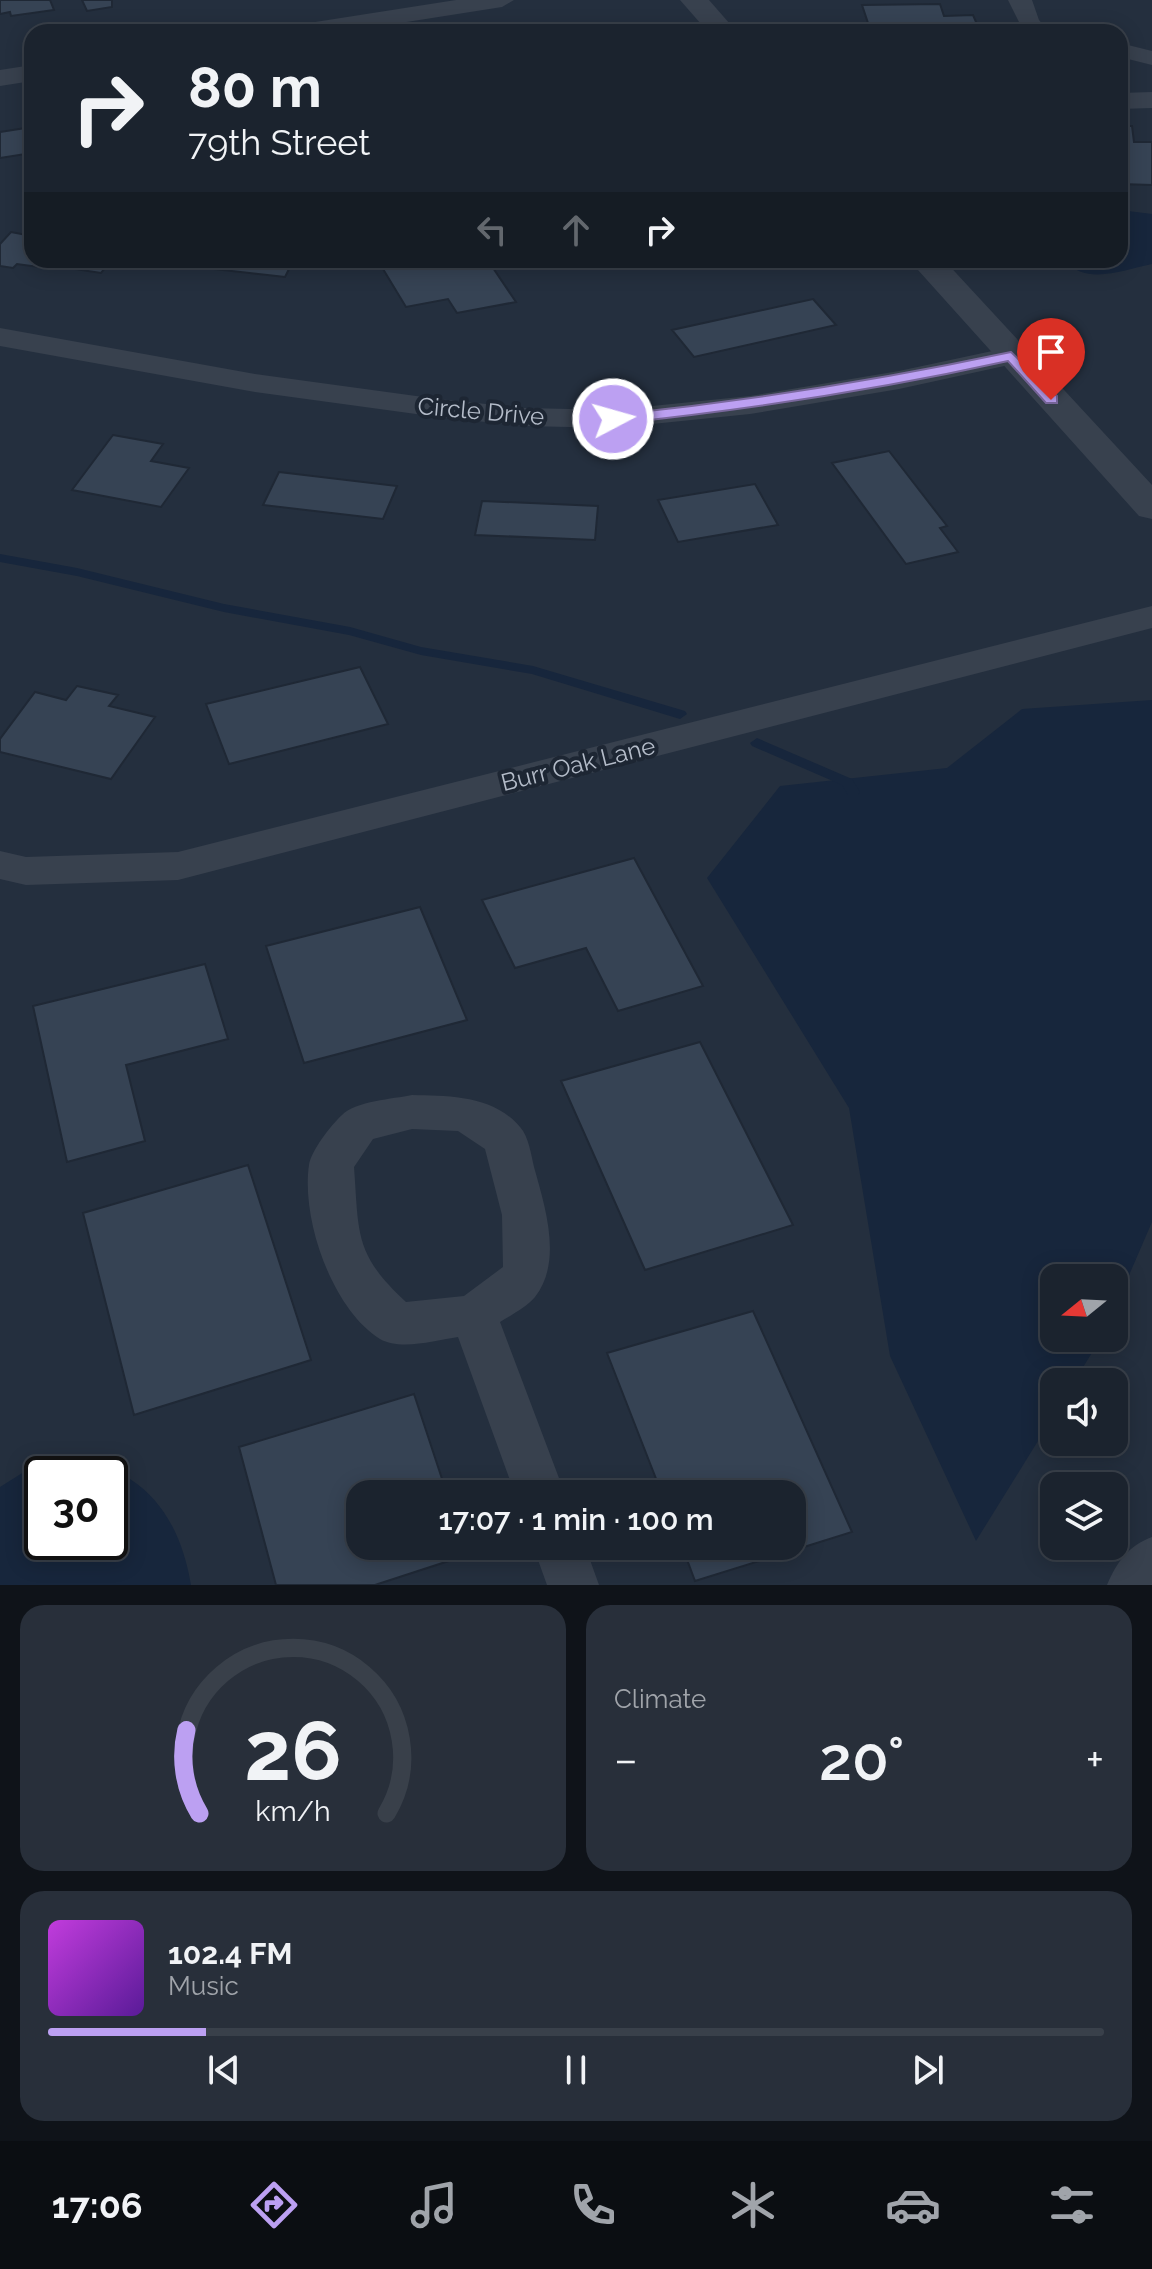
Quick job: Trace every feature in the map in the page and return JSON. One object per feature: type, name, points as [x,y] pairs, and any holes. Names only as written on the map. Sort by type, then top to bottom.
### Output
[{"type":"street","points":[[348,24],[502,0]]},
{"type":"street","points":[[694,0],[716,24]]},
{"type":"street","points":[[1020,0],[1030,24]]},
{"type":"street","points":[[1128,52],[1152,58]]},
{"type":"street","points":[[0,78],[24,74]]},
{"type":"street","points":[[1128,101],[1152,100]]},
{"type":"street","points":[[933,268],[1152,508]]},
{"type":"street","name":"Circle Drive","points":[[0,337],[255,383],[423,406],[525,417],[613,419],[750,405],[899,380],[1011,356]]},
{"type":"street","name":"Burr Oak Lane","points":[[0,865],[26,871],[178,866],[1152,617]]},
{"type":"street","points":[[412,1112],[466,1114],[504,1139],[525,1215],[526,1267],[518,1284],[474,1315],[397,1324],[362,1291],[337,1241],[331,1164],[359,1125],[412,1112]]},
{"type":"street","points":[[474,1315],[535,1480]]},
{"type":"street","points":[[564,1560],[573,1585]]},
{"type":"street","points":[[1133,1585],[1152,1561]]},
{"type":"water","points":[[1128,211],[1152,214],[1152,264],[1105,274],[1073,268],[1128,268]]},
{"type":"water","points":[[1152,700],[1152,1222],[1128,1278],[1128,1264],[1040,1264],[1040,1352],[1092,1352],[1083,1368],[1040,1368],[1040,1438],[976,1541],[890,1356],[849,1108],[707,878],[780,786],[947,768],[1022,709]]},
{"type":"water","points":[[24,1472],[24,1560],[128,1560],[130,1479],[154,1500],[172,1525],[184,1554],[191,1585],[0,1585],[0,1487]]},
{"type":"building","points":[[0,0],[50,0],[54,10],[11,16],[10,12],[0,14]]},
{"type":"building","points":[[82,0],[112,0],[112,7],[87,11]]},
{"type":"building","points":[[940,4],[944,16],[973,15],[977,24],[868,24],[862,5]]},
{"type":"building","points":[[1128,126],[1132,126],[1134,142],[1152,142],[1152,185],[1128,184]]},
{"type":"building","points":[[24,128],[24,154],[0,158],[0,132]]},
{"type":"building","points":[[11,232],[24,234],[24,265],[17,264],[13,268],[0,266],[0,244]]},
{"type":"building","points":[[68,268],[105,268],[101,273]]},
{"type":"building","points":[[206,268],[290,268],[285,277]]},
{"type":"building","points":[[493,268],[516,302],[457,313],[448,299],[406,307],[383,269]]},
{"type":"building","points":[[813,299],[836,325],[694,357],[672,330]]},
{"type":"building","points":[[113,435],[163,444],[151,461],[189,468],[161,507],[72,490]]},
{"type":"building","points":[[889,451],[947,526],[940,528],[958,552],[906,564],[832,463]]},
{"type":"building","points":[[279,472],[397,486],[383,519],[263,505]]},
{"type":"building","points":[[755,484],[778,525],[678,542],[658,500]]},
{"type":"building","points":[[482,501],[598,506],[595,540],[475,535]]},
{"type":"building","points":[[360,667],[388,724],[229,764],[206,704]]},
{"type":"building","points":[[77,686],[118,695],[109,706],[155,717],[111,779],[0,752],[0,739],[35,692],[66,700]]},
{"type":"building","points":[[634,858],[703,986],[618,1011],[586,948],[515,968],[482,900]]},
{"type":"building","points":[[420,907],[467,1020],[304,1063],[266,946]]},
{"type":"building","points":[[205,964],[228,1039],[126,1065],[145,1141],[67,1162],[33,1006]]},
{"type":"building","points":[[700,1042],[793,1225],[645,1270],[561,1081]]},
{"type":"building","points":[[248,1165],[311,1360],[134,1415],[83,1213]]},
{"type":"building","points":[[753,1311],[852,1532],[806,1546],[806,1480],[657,1480],[607,1353]]},
{"type":"building","points":[[414,1394],[442,1480],[346,1480],[346,1560],[452,1560],[375,1585],[276,1585],[239,1447]]},
{"type":"building","points":[[687,1560],[762,1560],[695,1581]]},
{"type":"waterway","points":[[0,558],[77,572],[224,608],[350,631],[421,651],[533,670],[680,714]]},
{"type":"waterway","points":[[757,743],[847,782],[853,792]]},
{"type":"route","points":[[613,419],[750,405],[899,380],[1011,356],[1051,400]]}]
